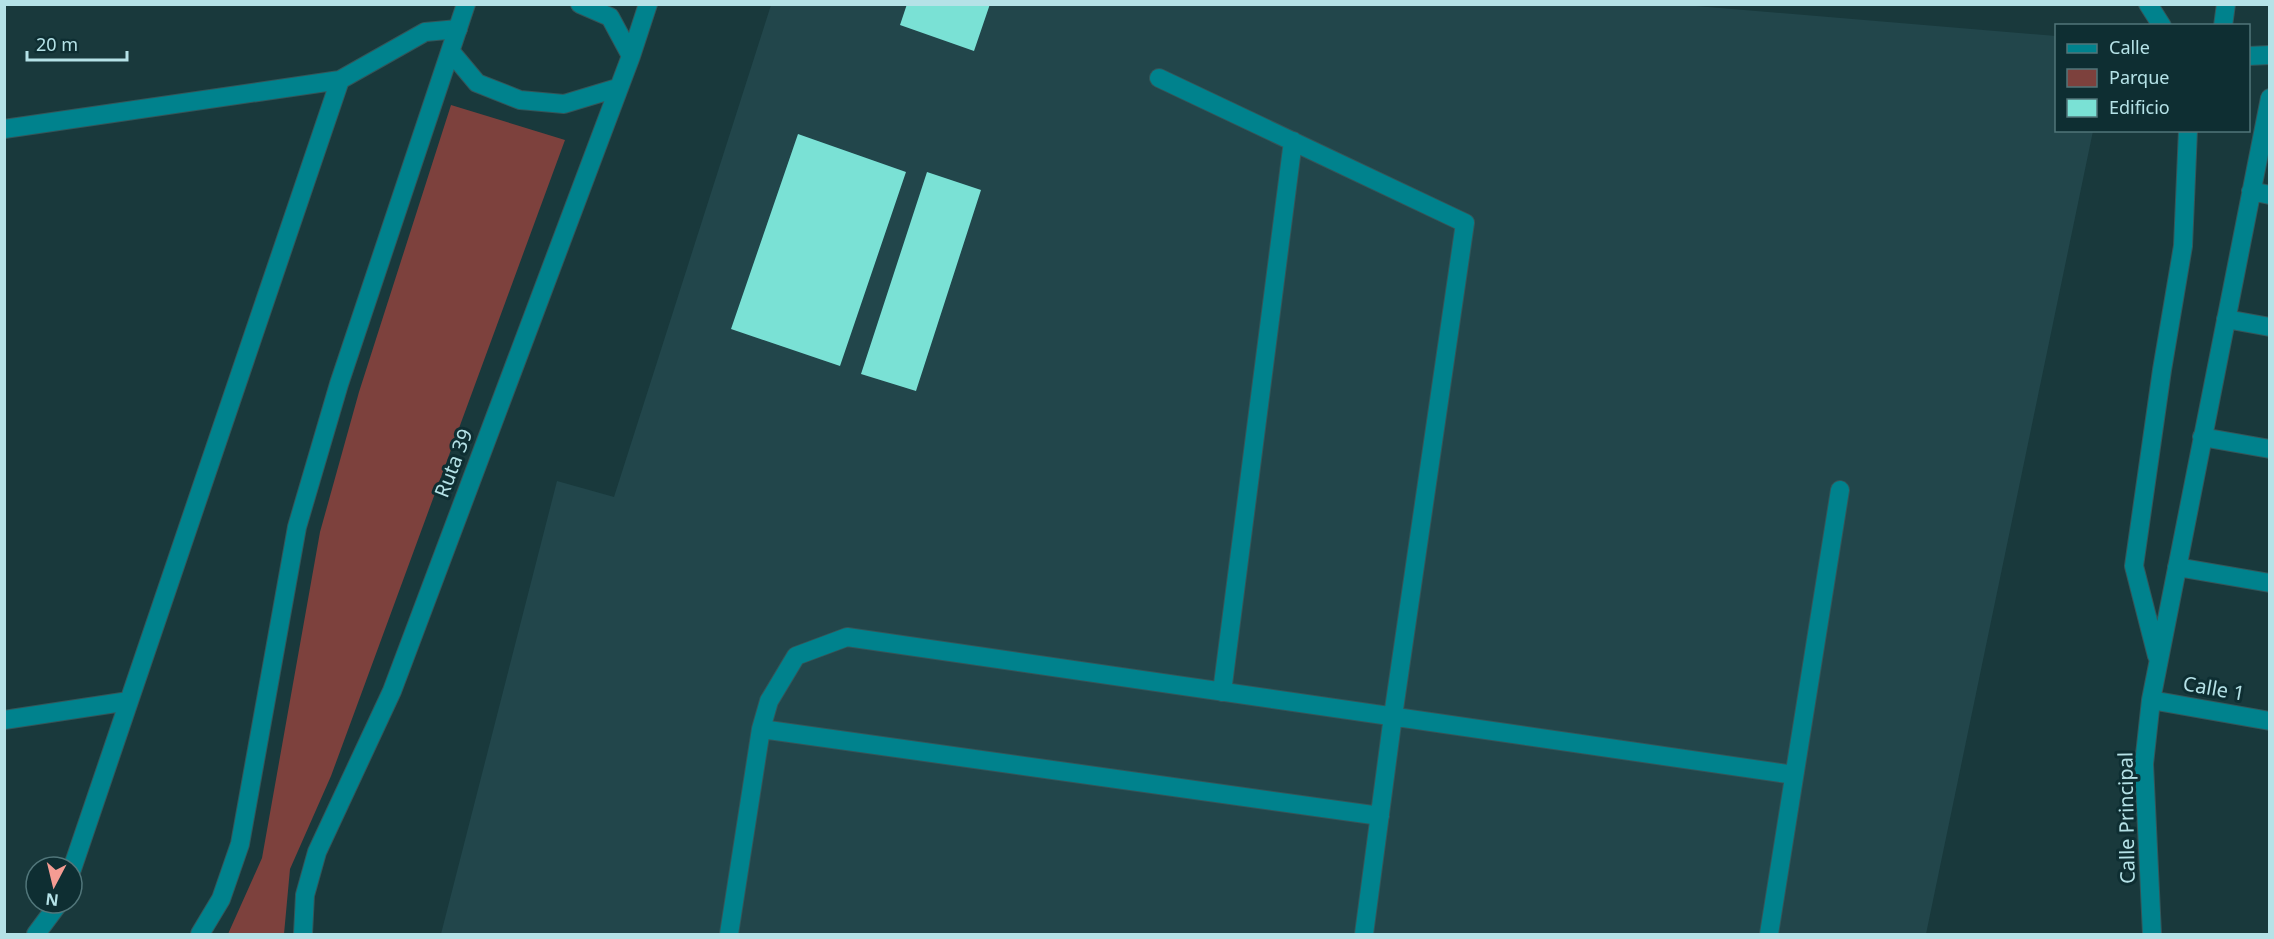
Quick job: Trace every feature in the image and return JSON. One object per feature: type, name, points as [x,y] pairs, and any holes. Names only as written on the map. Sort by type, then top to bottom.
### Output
[{"type":"street","points":[[200,934],[221,899],[240,844],[297,527],[339,384],[466,4]]},
{"type":"street","points":[[580,4],[610,17],[631,56]]},
{"type":"street","name":"Ruta 39","points":[[303,934],[305,895],[317,852],[392,691],[617,88],[631,56],[648,4]]},
{"type":"street","points":[[2148,4],[2161,24]]},
{"type":"street","points":[[2223,24],[2226,4]]},
{"type":"street","points":[[4,129],[340,80],[425,32],[458,28]]},
{"type":"street","points":[[451,52],[477,82],[520,100],[564,104],[617,88]]},
{"type":"street","points":[[2250,56],[2270,55]]},
{"type":"street","points":[[1159,78],[1466,223],[1393,716],[1364,934]]},
{"type":"street","points":[[77,855],[340,80]]},
{"type":"street","name":"Calle Principal","points":[[2152,934],[2144,764],[2151,700],[2270,98]]},
{"type":"street","points":[[2158,661],[2134,566],[2162,370],[2183,246],[2188,132]]},
{"type":"street","points":[[1222,692],[1293,141]]},
{"type":"street","points":[[2251,191],[2270,195]]},
{"type":"street","points":[[2226,319],[2270,327]]},
{"type":"street","points":[[2202,437],[2270,449]]},
{"type":"street","points":[[1769,934],[1840,490]]},
{"type":"street","points":[[2177,567],[2270,583]]},
{"type":"street","points":[[729,934],[761,729],[769,701],[796,656],[847,638],[1794,775]]},
{"type":"street","name":"Calle 1","points":[[2151,700],[2270,721]]},
{"type":"street","points":[[4,720],[129,701]]},
{"type":"street","points":[[761,729],[1380,816]]},
{"type":"street","points":[[36,934],[50,915]]},
{"type":"shaded area","points":[[1672,4],[2055,36],[2055,132],[2093,132],[1926,934],[441,934],[557,481],[614,497],[771,5]]},
{"type":"green space","points":[[451,105],[565,140],[331,776],[290,869],[284,934],[228,934],[262,858],[320,532],[359,392]]},
{"type":"building","points":[[907,4],[990,4],[974,51],[900,25]]},
{"type":"building","points":[[798,134],[906,172],[840,366],[731,329]]},
{"type":"building","points":[[927,172],[981,190],[916,391],[861,374]]}]
